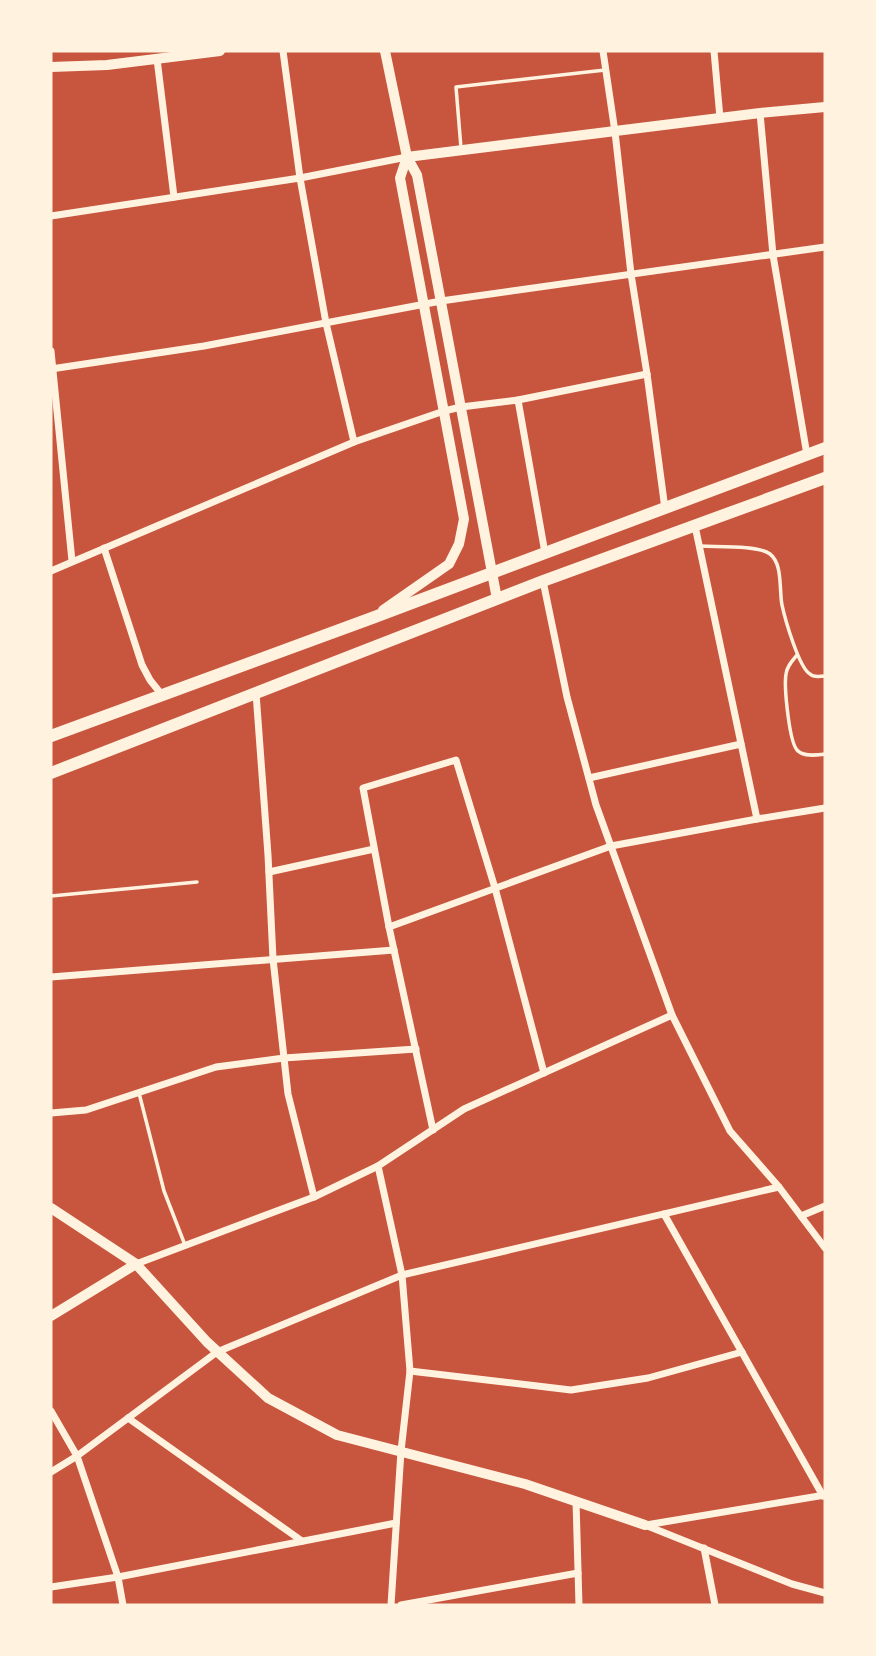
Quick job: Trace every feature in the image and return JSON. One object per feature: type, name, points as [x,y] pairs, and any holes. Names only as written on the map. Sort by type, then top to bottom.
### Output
[{"type":"highway","points":[[51,736],[825,448]]},
{"type":"highway","points":[[51,773],[543,581],[825,478]]},
{"type":"main road","points":[[51,67],[107,65],[220,51]]},
{"type":"main road","points":[[385,51],[407,157],[417,175],[497,599]]},
{"type":"main road","points":[[407,157],[825,107]]},
{"type":"main road","points":[[373,618],[449,564],[459,544],[464,519],[400,178],[407,157]]},
{"type":"street","points":[[283,51],[300,178],[326,323],[354,442]]},
{"type":"street","points":[[603,51],[631,274],[665,509]]},
{"type":"street","points":[[714,51],[720,118]]},
{"type":"street","points":[[157,59],[174,197]]},
{"type":"street","points":[[760,113],[773,255],[807,455]]},
{"type":"street","points":[[51,216],[300,178],[407,157]]},
{"type":"street","points":[[52,369],[204,346],[441,301],[825,247]]},
{"type":"street","points":[[51,351],[72,561]]},
{"type":"street","points":[[51,571],[354,442],[444,411],[518,400],[647,374]]},
{"type":"street","points":[[518,400],[545,553]]},
{"type":"street","points":[[695,526],[757,818]]},
{"type":"street","points":[[104,548],[142,665],[162,695]]},
{"type":"street","points":[[543,581],[567,697],[596,805],[672,1015],[730,1131],[779,1187],[825,1248]]},
{"type":"street","points":[[256,693],[269,872],[272,959],[288,1094],[314,1197]]},
{"type":"street","points":[[589,778],[741,744]]},
{"type":"street","points":[[433,1130],[389,927],[363,788],[456,760],[495,888],[544,1073]]},
{"type":"street","points":[[389,927],[611,846],[825,808]]},
{"type":"street","points":[[269,872],[374,849]]},
{"type":"street","points":[[51,977],[394,950]]},
{"type":"street","points":[[51,1316],[136,1264],[314,1197],[378,1167],[464,1109],[672,1015]]},
{"type":"street","points":[[51,1113],[86,1110],[216,1067],[284,1058],[415,1049]]},
{"type":"street","points":[[378,1167],[402,1275],[410,1371],[401,1451],[390,1605]]},
{"type":"street","points":[[51,1472],[77,1456],[217,1352],[402,1275],[779,1187]]},
{"type":"street","points":[[801,1216],[825,1206]]},
{"type":"street","points":[[51,1208],[136,1264],[206,1342],[268,1398],[337,1435],[525,1484],[645,1525],[792,1584],[825,1593]]},
{"type":"street","points":[[645,1525],[824,1495],[664,1214]]},
{"type":"street","points":[[410,1371],[571,1390],[648,1378],[742,1352]]},
{"type":"street","points":[[51,1411],[77,1456],[118,1577],[124,1605]]},
{"type":"street","points":[[128,1418],[302,1541]]},
{"type":"street","points":[[576,1501],[579,1605]]},
{"type":"street","points":[[51,1587],[118,1577],[396,1523]]},
{"type":"street","points":[[704,1549],[715,1605]]},
{"type":"street","points":[[401,1605],[578,1573]]},
{"type":"lane","points":[[461,150],[456,87],[606,70]]},
{"type":"lane","points":[[699,546],[761,549],[777,561],[782,605],[797,654],[810,675],[825,676]]},
{"type":"lane","points":[[797,654],[789,665],[786,680],[795,749],[800,753],[825,754]]},
{"type":"lane","points":[[51,896],[197,882]]},
{"type":"lane","points":[[139,1093],[164,1191],[185,1245]]}]
